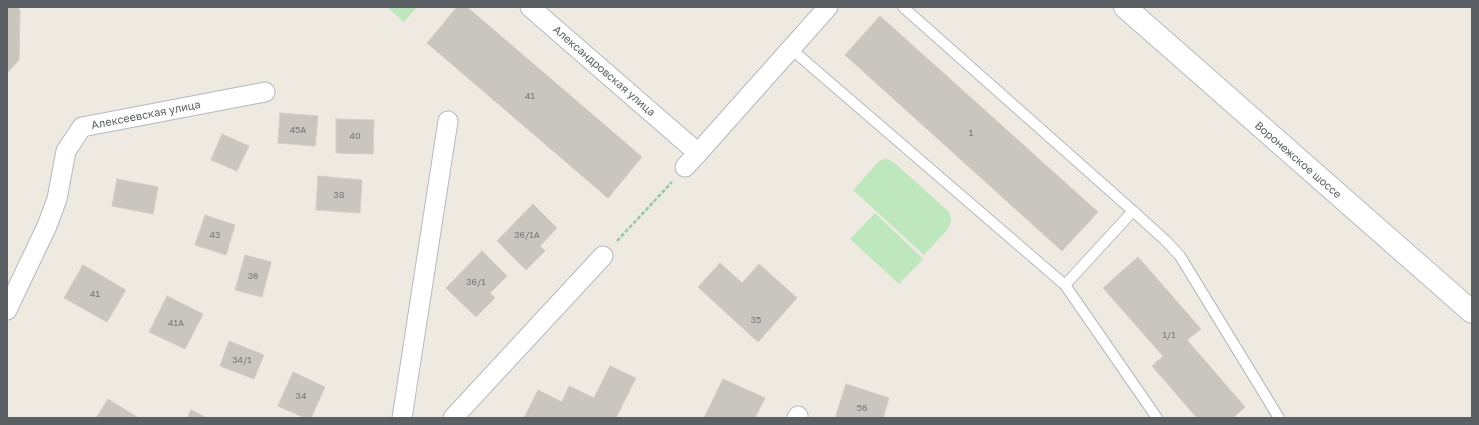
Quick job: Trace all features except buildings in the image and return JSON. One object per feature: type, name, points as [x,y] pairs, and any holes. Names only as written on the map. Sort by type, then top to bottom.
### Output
[{"type":"main road","name":"Воронежское шоссе","points":[[1125,7],[1472,312]]},
{"type":"street","name":"Александровская улица","points":[[530,7],[698,153]]},
{"type":"street","points":[[685,167],[828,7]]},
{"type":"street","name":"Алексеевская улица","points":[[7,310],[47,226],[57,199],[66,151],[82,127],[265,92]]},
{"type":"street","points":[[402,418],[448,121]]},
{"type":"street","points":[[453,418],[603,256]]},
{"type":"lane","points":[[903,7],[1133,211],[1180,256],[1279,418]]},
{"type":"lane","points":[[790,48],[1065,285],[1157,418]]},
{"type":"lane","points":[[1065,285],[1133,211]]},
{"type":"path","points":[[603,256],[685,167]]},
{"type":"green space","points":[[387,7],[417,7],[404,22]]},
{"type":"green space","points":[[886,158],[896,164],[950,213],[951,222],[947,230],[924,255],[853,190],[879,161]]},
{"type":"green space","points":[[875,213],[923,259],[899,284],[850,239]]}]
